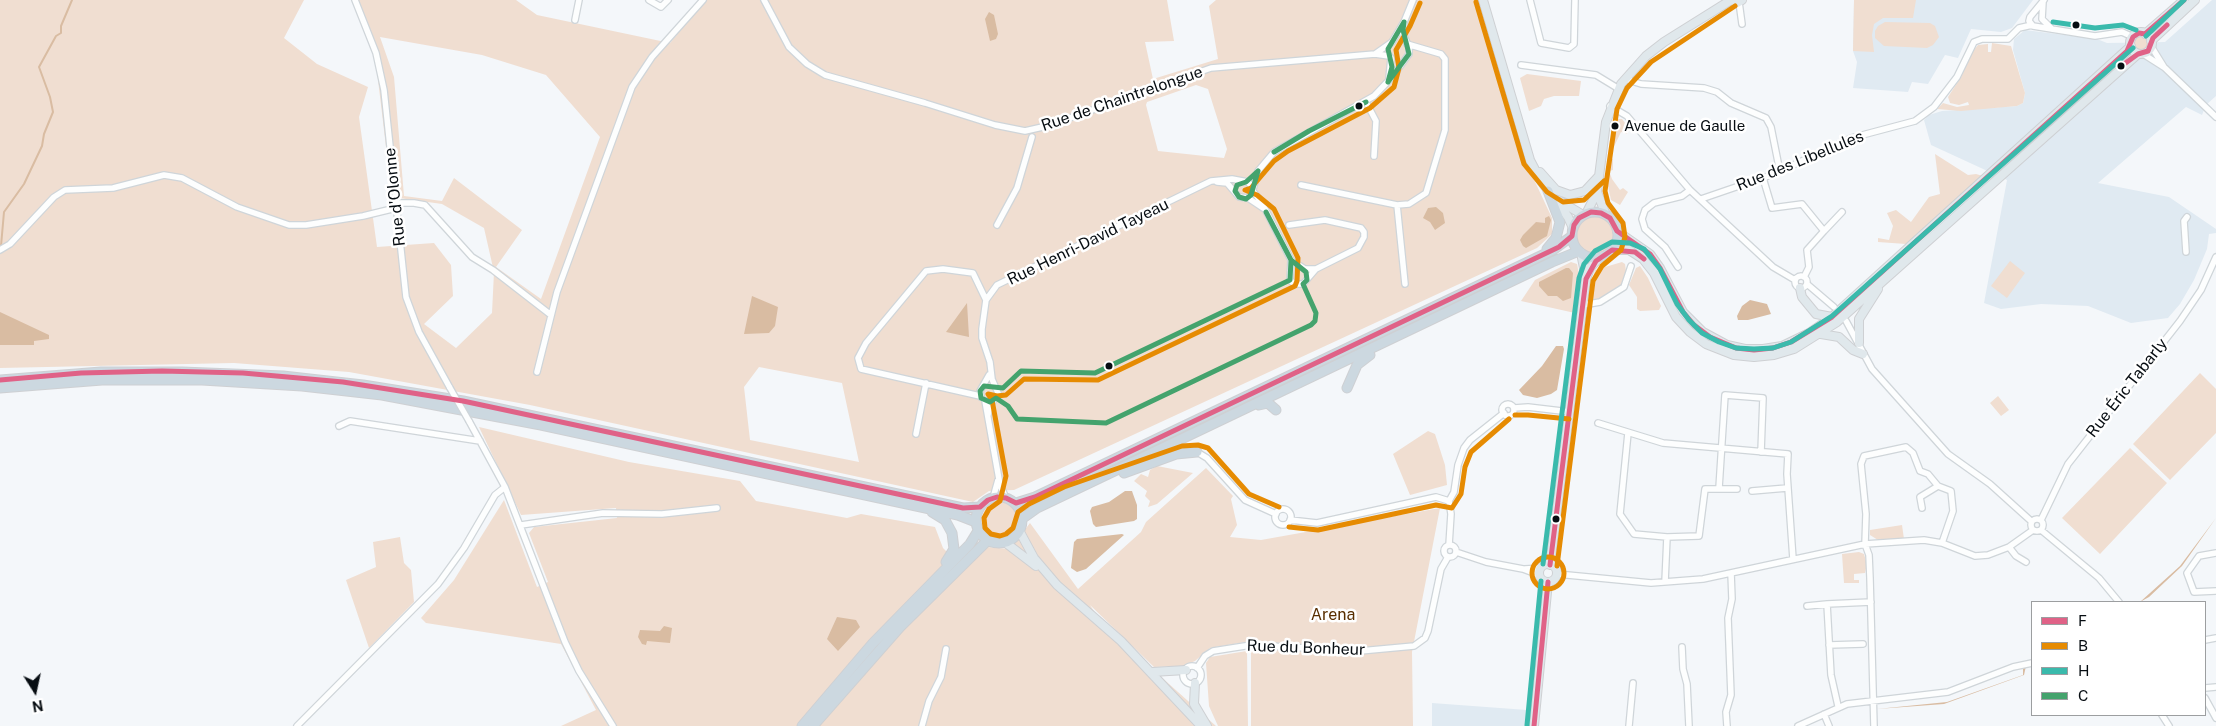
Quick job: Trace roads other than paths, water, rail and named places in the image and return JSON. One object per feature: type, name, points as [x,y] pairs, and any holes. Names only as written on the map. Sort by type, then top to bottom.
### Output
[{"type":"highway","points":[[1536,256],[1554,243],[1559,228],[1559,217],[1549,193]]},
{"type":"highway","points":[[1016,503],[1035,497],[1536,256],[1559,247],[1573,232],[1584,215],[1596,212],[1606,215],[1613,221],[1617,231],[1617,241],[1612,250],[1600,257],[1590,257],[1580,252],[1563,257],[1032,511],[1023,518]]},
{"type":"highway","points":[[1573,232],[1580,252]]},
{"type":"highway","points":[[1347,388],[1351,374],[1360,362],[1429,322]]},
{"type":"highway","points":[[0,380],[95,373],[182,372],[269,375],[363,384],[463,401],[958,507],[980,507],[993,498],[1006,498],[1016,503],[1023,518],[1020,532],[1006,543],[1000,544],[987,541],[977,526],[965,517],[462,408],[362,392],[262,382],[169,379],[82,381],[0,388]]},
{"type":"highway","points":[[1239,412],[1268,404],[1276,410]]},
{"type":"highway","points":[[1068,494],[1167,456],[1197,452]]},
{"type":"highway","points":[[802,726],[858,660],[970,544],[977,526],[980,507]]},
{"type":"highway","points":[[924,591],[951,557],[954,544],[948,524],[925,508]]},
{"type":"highway","points":[[813,726],[900,627],[987,541]]},
{"type":"main road","points":[[1483,0],[1530,160],[1573,232]]},
{"type":"main road","points":[[1617,231],[1650,254],[1663,272],[1683,312],[1710,338],[1736,348],[1763,350],[1818,332],[1832,317],[2131,46],[2133,37],[2139,33],[2146,34],[2184,0]]},
{"type":"main road","points":[[1612,250],[1629,250],[1643,258],[1654,273],[1671,308],[1683,325],[1698,339],[1716,349],[1744,357],[1769,356],[1794,349],[1881,282],[2140,54],[2195,0]]},
{"type":"main road","points":[[1549,193],[1584,215],[1597,192],[1605,128],[1610,106],[1625,79],[1646,56],[1664,42],[1736,1]]},
{"type":"main road","points":[[2146,34],[2151,43]]},
{"type":"main road","points":[[2131,46],[2140,54]]},
{"type":"main road","points":[[1530,160],[1552,187],[1564,194],[1581,193],[1599,176]]},
{"type":"main road","points":[[1597,192],[1606,215]]},
{"type":"main road","points":[[1580,252],[1586,279]]},
{"type":"main road","points":[[1550,565],[1586,279],[1592,266],[1600,257]]},
{"type":"main road","points":[[1859,343],[1859,319],[1881,282]]},
{"type":"main road","points":[[1804,286],[1802,298],[1816,314],[1818,332]]},
{"type":"main road","points":[[1816,314],[1832,317]]},
{"type":"main road","points":[[1818,332],[1839,337],[1853,350],[1863,354]]},
{"type":"main road","points":[[1020,532],[1034,558],[1047,575]]},
{"type":"main road","points":[[1006,543],[1047,575],[1152,672],[1201,726]]},
{"type":"main road","points":[[1550,565],[1555,568],[1557,574],[1553,581],[1548,582],[1542,580],[1540,571],[1550,565]]},
{"type":"main road","points":[[1534,726],[1548,582]]},
{"type":"main road","points":[[1152,672],[1186,670]]},
{"type":"main road","points":[[1195,683],[1194,704],[1207,726]]},
{"type":"street","name":"Rue d'Olonne","points":[[355,0],[369,33],[380,73],[403,278],[409,307],[419,332],[505,487],[579,671],[613,726]]},
{"type":"street","points":[[575,20],[579,0]]},
{"type":"street","points":[[648,0],[660,7],[668,0]]},
{"type":"street","points":[[536,372],[551,315],[632,87],[652,57],[703,0]]},
{"type":"street","name":"Rue de Chaintrelongue","points":[[764,0],[789,47],[807,64],[825,75],[995,125],[1025,131],[1040,129],[1211,68],[1375,54],[1390,57]]},
{"type":"street","points":[[1388,82],[1391,43],[1404,22],[1413,0]]},
{"type":"street","points":[[1530,0],[1541,43],[1569,48],[1574,44],[1576,0]]},
{"type":"street","points":[[1736,1],[1742,24]]},
{"type":"street","points":[[2044,1],[2031,15],[2029,21],[2034,26],[2095,36],[2122,32],[2133,37]]},
{"type":"street","points":[[2034,26],[2042,18],[2044,1]]},
{"type":"street","points":[[2031,15],[2038,14],[2052,29]]},
{"type":"street","points":[[1404,22],[1409,54]]},
{"type":"street","name":"Rue des Libellules","points":[[1701,199],[1780,172],[1851,138],[1903,125],[1921,118],[1934,107],[1957,78],[1974,42],[1982,39],[2008,39],[2019,28],[2034,26]]},
{"type":"street","points":[[1301,185],[1397,206],[1409,204],[1426,193],[1445,130],[1444,57],[1441,54],[1422,49],[1401,40],[1391,43]]},
{"type":"street","name":"Rue de Chaintrelongue","points":[[1375,54],[1391,43]]},
{"type":"street","points":[[2151,43],[2165,68]]},
{"type":"street","points":[[1235,191],[1284,144],[1366,102],[1388,82],[1409,54],[1422,49]]},
{"type":"street","points":[[2140,54],[2165,68],[2216,116]]},
{"type":"street","points":[[1390,57],[1397,61],[1403,60]]},
{"type":"street","points":[[1521,66],[1596,75],[1610,81],[1619,89]]},
{"type":"street","points":[[1625,79],[1641,84],[1704,88],[1717,92],[1731,103],[1766,118],[1771,127],[1780,172]]},
{"type":"street","points":[[1366,102],[1376,121],[1374,156]]},
{"type":"street","points":[[1610,106],[1627,116],[1690,190],[1774,266],[1794,280],[1795,286],[1804,286],[1834,307]]},
{"type":"street","points":[[997,225],[1017,188],[1032,136]]},
{"type":"street","points":[[1248,198],[1253,189],[1258,171]]},
{"type":"street","points":[[0,250],[10,244],[54,198],[65,190],[113,188],[164,175],[182,178],[237,207],[289,225],[306,225],[363,216],[414,202],[425,205],[472,257],[493,270],[533,304],[551,315]]},
{"type":"street","name":"Rue Henri-David Tayeau","points":[[986,300],[998,285],[1204,186],[1224,178],[1243,182]]},
{"type":"street","points":[[1763,178],[1772,208],[1802,204],[1824,231]]},
{"type":"street","points":[[1204,186],[1223,182],[1235,191],[1239,197],[1248,198],[1267,212]]},
{"type":"street","points":[[1243,182],[1253,189],[1291,260],[1304,270],[1308,277]]},
{"type":"street","points":[[1678,267],[1666,247],[1645,229],[1642,219],[1645,210],[1654,203],[1682,196],[1690,190]]},
{"type":"street","points":[[1397,206],[1405,284]]},
{"type":"street","points":[[1804,286],[1804,277],[1809,267],[1807,250],[1842,212]]},
{"type":"street","points":[[2186,252],[2184,221],[2187,217]]},
{"type":"street","points":[[1289,225],[1325,220],[1361,228],[1364,232],[1364,237],[1358,248],[1316,268],[1304,270]]},
{"type":"street","name":"Rue Éric Tabarly","points":[[2041,520],[2068,464],[2201,290],[2216,256]]},
{"type":"street","points":[[1291,260],[1289,278],[1294,284],[1303,284],[1316,268]]},
{"type":"street","points":[[1583,305],[1600,302],[1624,287],[1631,266]]},
{"type":"street","points":[[1291,270],[1298,267]]},
{"type":"street","points":[[988,415],[992,402],[998,396],[982,338],[986,300],[973,273],[943,269],[926,271],[866,343],[858,358],[861,370],[971,392],[994,386]]},
{"type":"street","points":[[1794,280],[1798,276],[1804,277]]},
{"type":"street","points":[[1846,322],[1876,374],[1954,460],[1990,484],[2032,521]]},
{"type":"street","points":[[991,368],[982,390],[999,476],[1006,498]]},
{"type":"street","points":[[916,434],[926,383]]},
{"type":"street","points":[[1719,488],[1720,448],[1725,395],[1763,398],[1761,452]]},
{"type":"street","points":[[985,401],[992,402]]},
{"type":"street","points":[[1456,552],[1452,557],[1448,557],[1443,551],[1449,545],[1451,514],[1449,500],[1454,492],[1458,465],[1464,448],[1470,440],[1504,413],[1503,408],[1507,404],[1511,404],[1514,408],[1528,407],[1570,412]]},
{"type":"street","points":[[339,426],[350,421],[480,441]]},
{"type":"street","points":[[1598,423],[1663,443],[1788,454],[1788,488],[1793,559]]},
{"type":"street","points":[[1628,432],[1620,514],[1634,534],[1667,537],[1700,536],[1703,491],[1707,488],[1737,489]]},
{"type":"street","points":[[1874,726],[1869,554],[1865,544],[1866,514],[1861,464],[1864,456],[1906,446],[1914,455],[1918,469],[1928,474],[1938,486],[1946,488],[1953,495],[1953,511],[1942,543]]},
{"type":"street","points":[[1197,452],[1204,455],[1245,500],[1276,514]]},
{"type":"street","points":[[993,498],[999,476]]},
{"type":"street","points":[[1922,508],[1920,497],[1938,486]]},
{"type":"street","points":[[297,726],[438,584],[464,548],[499,490],[505,487]]},
{"type":"street","points":[[1752,491],[1788,488]]},
{"type":"street","points":[[1290,520],[1317,523],[1436,497],[1449,500]]},
{"type":"street","points":[[520,525],[603,513],[662,514],[717,508]]},
{"type":"street","points":[[1282,509],[1287,510],[1290,520],[1285,525],[1279,525],[1275,519],[1276,514],[1282,509]]},
{"type":"street","points":[[2033,530],[2030,527],[2032,521],[2037,518],[2041,520],[2043,526],[2041,530]]},
{"type":"street","points":[[1557,574],[1602,580],[1665,582],[1703,579],[1865,544],[1924,540],[1942,543],[1975,556],[1988,555],[2008,547],[2033,530],[2041,530],[2099,578],[2118,601]]},
{"type":"street","points":[[1665,582],[1667,537]]},
{"type":"street","points":[[1449,545],[1454,546],[1456,552]]},
{"type":"street","points":[[2008,547],[2016,556],[2026,562]]},
{"type":"street","points":[[1456,552],[1486,562],[1540,571]]},
{"type":"street","points":[[2216,553],[2199,556],[2187,573],[2194,592],[2216,591]]},
{"type":"street","name":"Rue du Bonheur","points":[[1197,668],[1205,656],[1212,651],[1251,645],[1360,652],[1414,646],[1425,638],[1428,631],[1441,569],[1448,557]]},
{"type":"street","points":[[1727,726],[1726,712],[1731,695],[1728,618],[1732,599],[1731,573]]},
{"type":"street","points":[[1807,606],[1871,602]]},
{"type":"street","points":[[1827,604],[1831,675],[1838,706]]},
{"type":"street","points":[[1829,645],[1862,644]]},
{"type":"street","points":[[1682,647],[1683,669],[1687,684],[1689,726]]},
{"type":"street","points":[[922,726],[929,701],[940,677],[946,649]]},
{"type":"street","points":[[1798,726],[1838,706],[1872,700],[1948,692],[2013,667],[2031,663]]},
{"type":"street","points":[[1190,667],[1197,668],[1201,677],[1195,683],[1185,680],[1186,670],[1190,667]]},
{"type":"street","points":[[1629,726],[1632,683]]},
{"type":"street","points":[[2206,700],[2216,718]]},
{"type":"street","points":[[1824,714],[1829,726]]},
{"type":"waterway","points":[[1,246],[4,212],[24,184],[42,146],[44,134],[53,112],[50,97],[39,67],[56,36],[61,33],[61,26],[72,0]]},
{"type":"place","name":"Avenue de Gaulle","points":[[1615,126]]},
{"type":"park label","name":"Arena","points":[[1333,615]]}]
